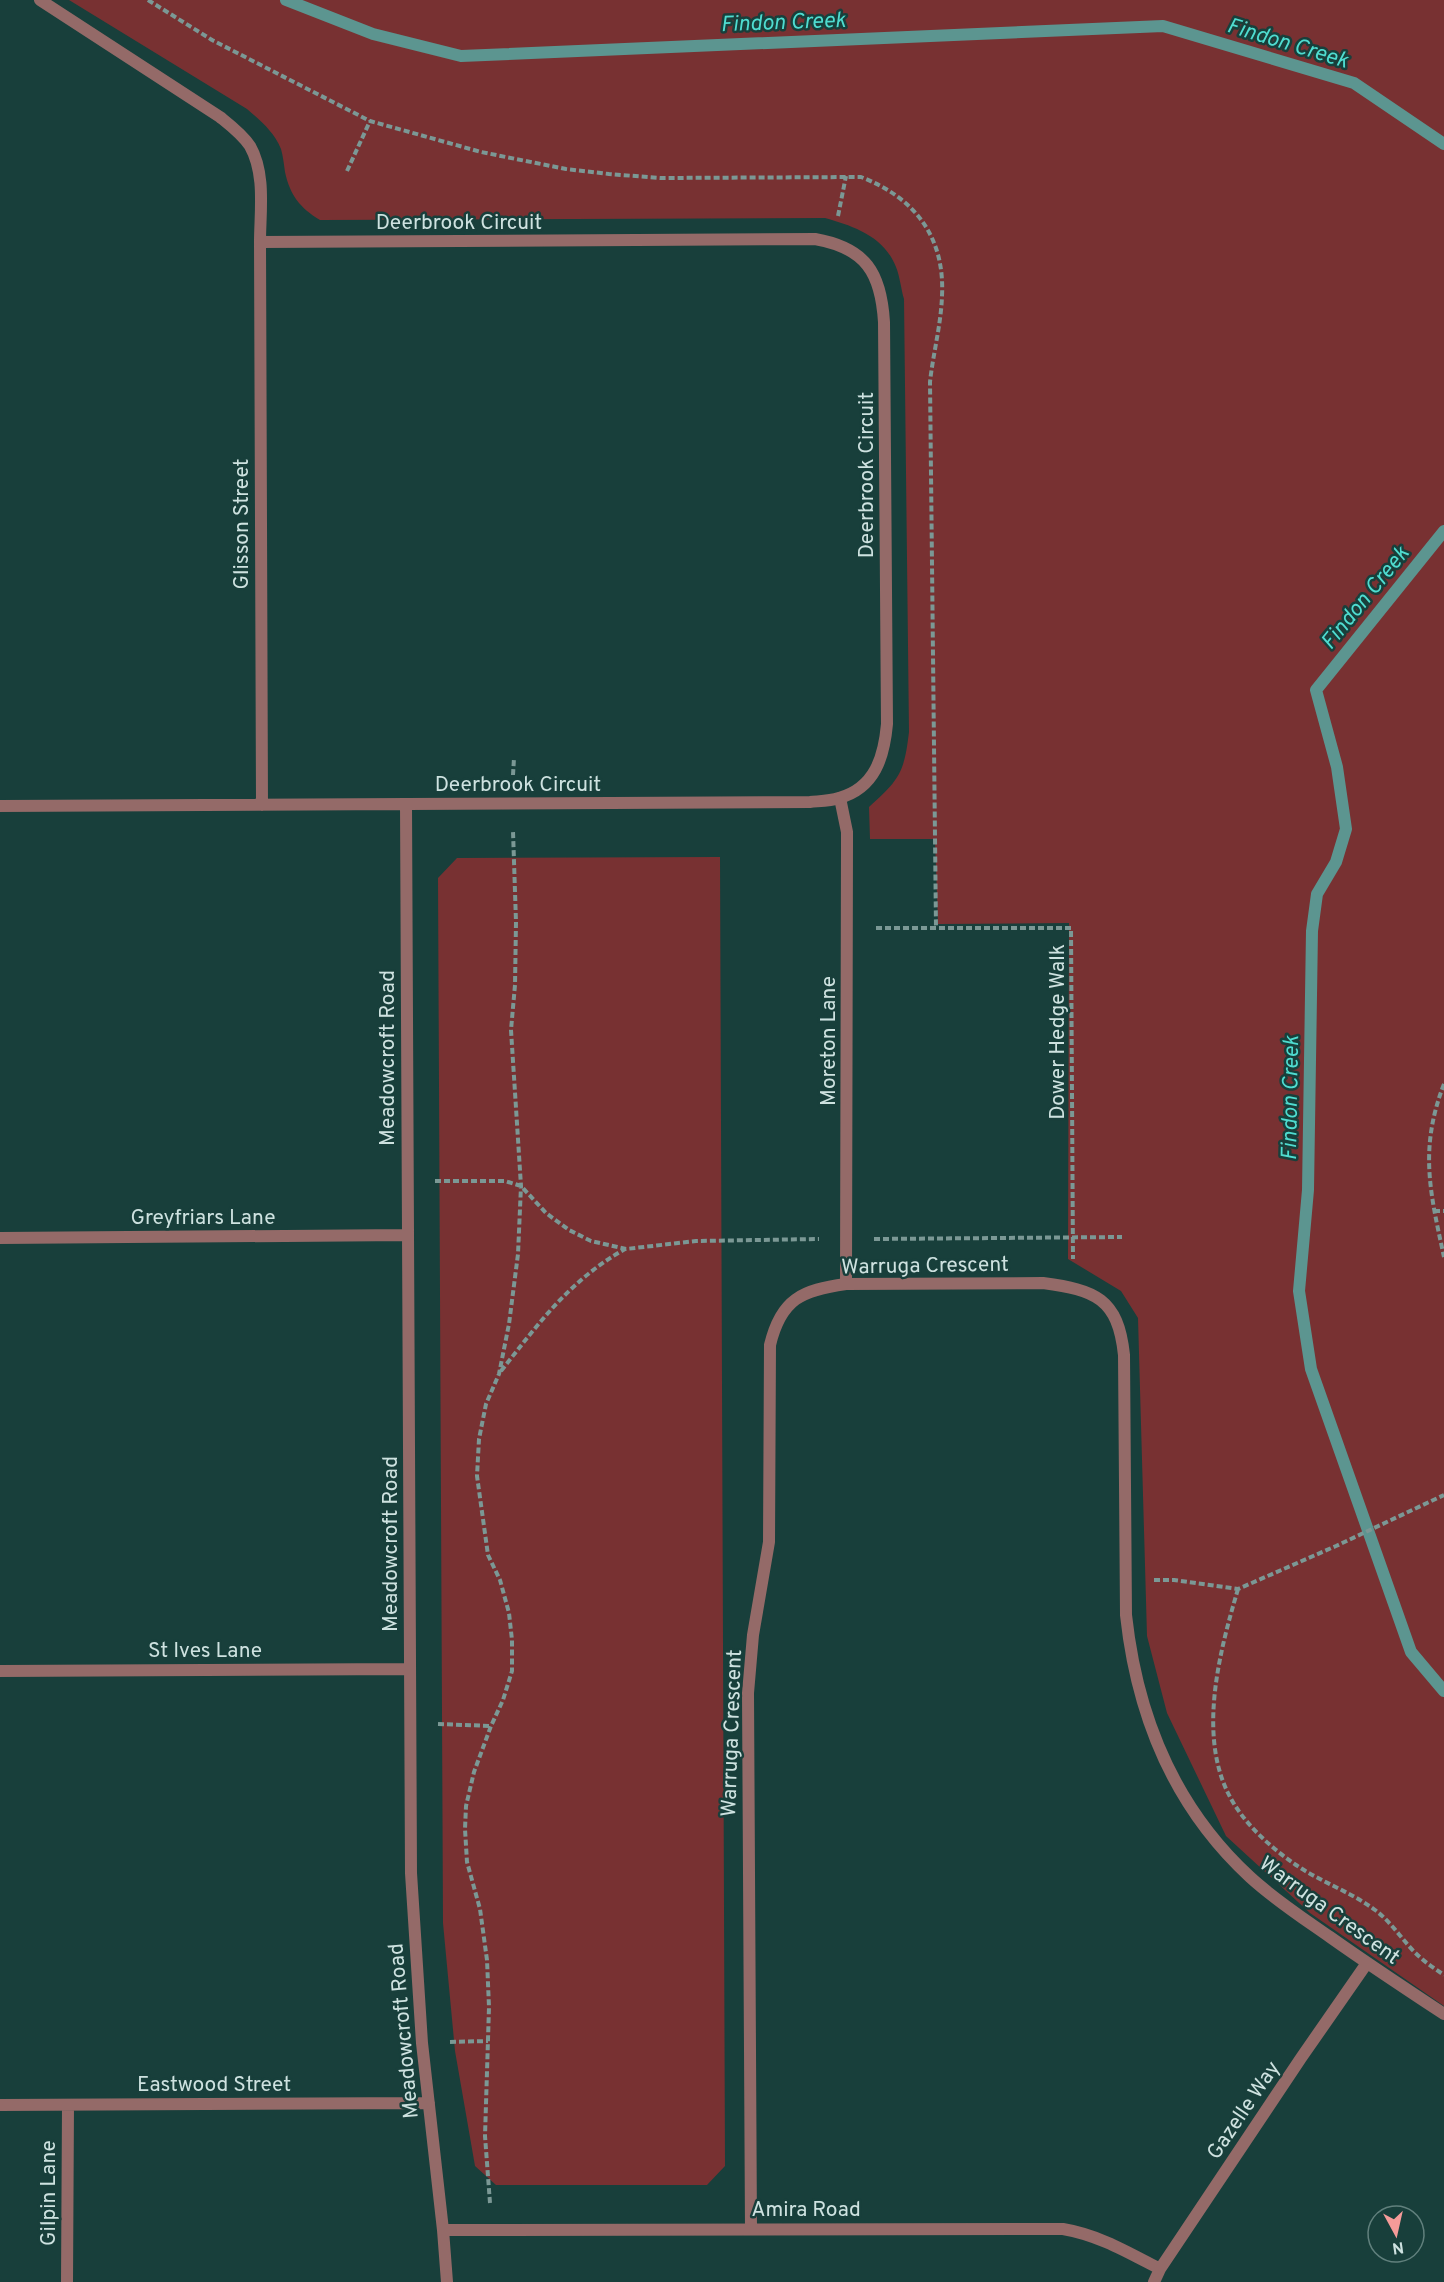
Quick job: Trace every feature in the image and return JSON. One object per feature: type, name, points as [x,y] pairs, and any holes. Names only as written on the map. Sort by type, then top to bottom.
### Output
[{"type":"street","points":[[40,0],[220,117],[236,130],[249,145],[256,160],[260,181],[260,242]]},
{"type":"street","name":"Deerbrook Circuit","points":[[0,806],[810,802],[840,798],[859,788],[874,773],[881,761],[885,747],[887,700],[885,322],[882,296],[868,264],[855,252],[834,242],[815,239],[260,242]]},
{"type":"street","name":"Glisson Street","points":[[260,242],[262,805]]},
{"type":"street","name":"Moreton Lane","points":[[840,798],[847,832],[846,1284]]},
{"type":"street","name":"Meadowcroft Road","points":[[406,804],[411,1873],[422,2043],[447,2282]]},
{"type":"street","name":"Greyfriars Lane","points":[[0,1238],[407,1235]]},
{"type":"street","name":"Warruga Crescent","points":[[751,2229],[748,1693],[753,1635],[768,1542],[770,1346],[774,1329],[782,1312],[798,1297],[819,1288],[846,1284],[1042,1283],[1074,1287],[1091,1293],[1105,1303],[1115,1317],[1122,1335],[1126,1397],[1126,1615],[1133,1666],[1144,1709],[1172,1776],[1209,1833],[1250,1876],[1286,1906],[1444,2014]]},
{"type":"street","name":"St Ives Lane","points":[[0,1671],[410,1669]]},
{"type":"street","name":"Gazelle Way","points":[[1154,2282],[1160,2269],[1367,1963]]},
{"type":"street","name":"Eastwood Street","points":[[0,2105],[429,2103]]},
{"type":"street","name":"Gilpin Lane","points":[[68,2105],[68,2282]]},
{"type":"street","name":"Amira Road","points":[[443,2230],[1063,2229],[1083,2232],[1102,2239],[1160,2269]]},
{"type":"path","points":[[148,0],[212,40],[370,121],[481,152],[566,169],[609,174],[660,178],[861,177],[881,185],[900,197],[920,218],[932,239],[939,259],[942,279],[940,323],[930,382],[936,928]]},
{"type":"path","points":[[347,171],[370,121]]},
{"type":"path","points":[[834,242],[846,176]]},
{"type":"path","points":[[493,2229],[485,2136],[489,2007],[487,1960],[480,1909],[467,1862],[465,1829],[466,1806],[474,1772],[512,1671],[510,1613],[500,1580],[488,1554],[477,1476],[481,1428],[486,1404],[499,1374],[509,1324],[518,1254],[521,1186],[511,1030],[515,986],[516,922],[513,758]]},
{"type":"path","name":"Dower Hedge Walk","points":[[848,928],[1071,928],[1074,1287]]},
{"type":"path","points":[[1444,1084],[1434,1111],[1429,1140],[1429,1175],[1444,1257]]},
{"type":"path","points":[[407,1181],[505,1181],[521,1186],[546,1213],[569,1230],[591,1241],[626,1249],[696,1241],[1122,1237]]},
{"type":"path","points":[[1434,1211],[1444,1211]]},
{"type":"path","points":[[499,1374],[572,1287],[601,1263],[626,1249]]},
{"type":"path","points":[[1125,1580],[1174,1580],[1238,1589],[1444,1495]]},
{"type":"path","points":[[1238,1589],[1225,1635],[1214,1703],[1217,1753],[1228,1794],[1245,1819],[1266,1842],[1298,1866],[1376,1911],[1422,1959],[1444,1976]]},
{"type":"path","points":[[410,1723],[491,1726]]},
{"type":"path","points":[[422,2043],[488,2041]]},
{"type":"shaded area","points":[[69,0],[1444,0],[1444,2006],[1310,1913],[1226,1836],[1167,1713],[1147,1636],[1138,1318],[1121,1291],[1068,1259],[1069,923],[938,924],[935,839],[870,839],[869,807],[888,789],[899,774],[905,757],[909,732],[904,299],[891,256],[884,247],[867,234],[825,218],[320,220],[301,206],[293,194],[287,180],[282,152],[275,137],[252,113]]},
{"type":"shaded area","points":[[720,857],[725,2166],[707,2185],[496,2185],[475,2166],[455,2051],[443,1923],[438,878],[457,858]]},
{"type":"waterway","name":"Findon Creek","points":[[286,0],[373,34],[461,56],[1163,26],[1354,83],[1444,144]]},
{"type":"waterway","name":"Findon Creek","points":[[1444,531],[1316,690],[1337,767],[1346,829],[1336,862],[1317,894],[1312,931],[1308,1190],[1299,1291],[1311,1369],[1411,1652],[1444,1691]]}]
